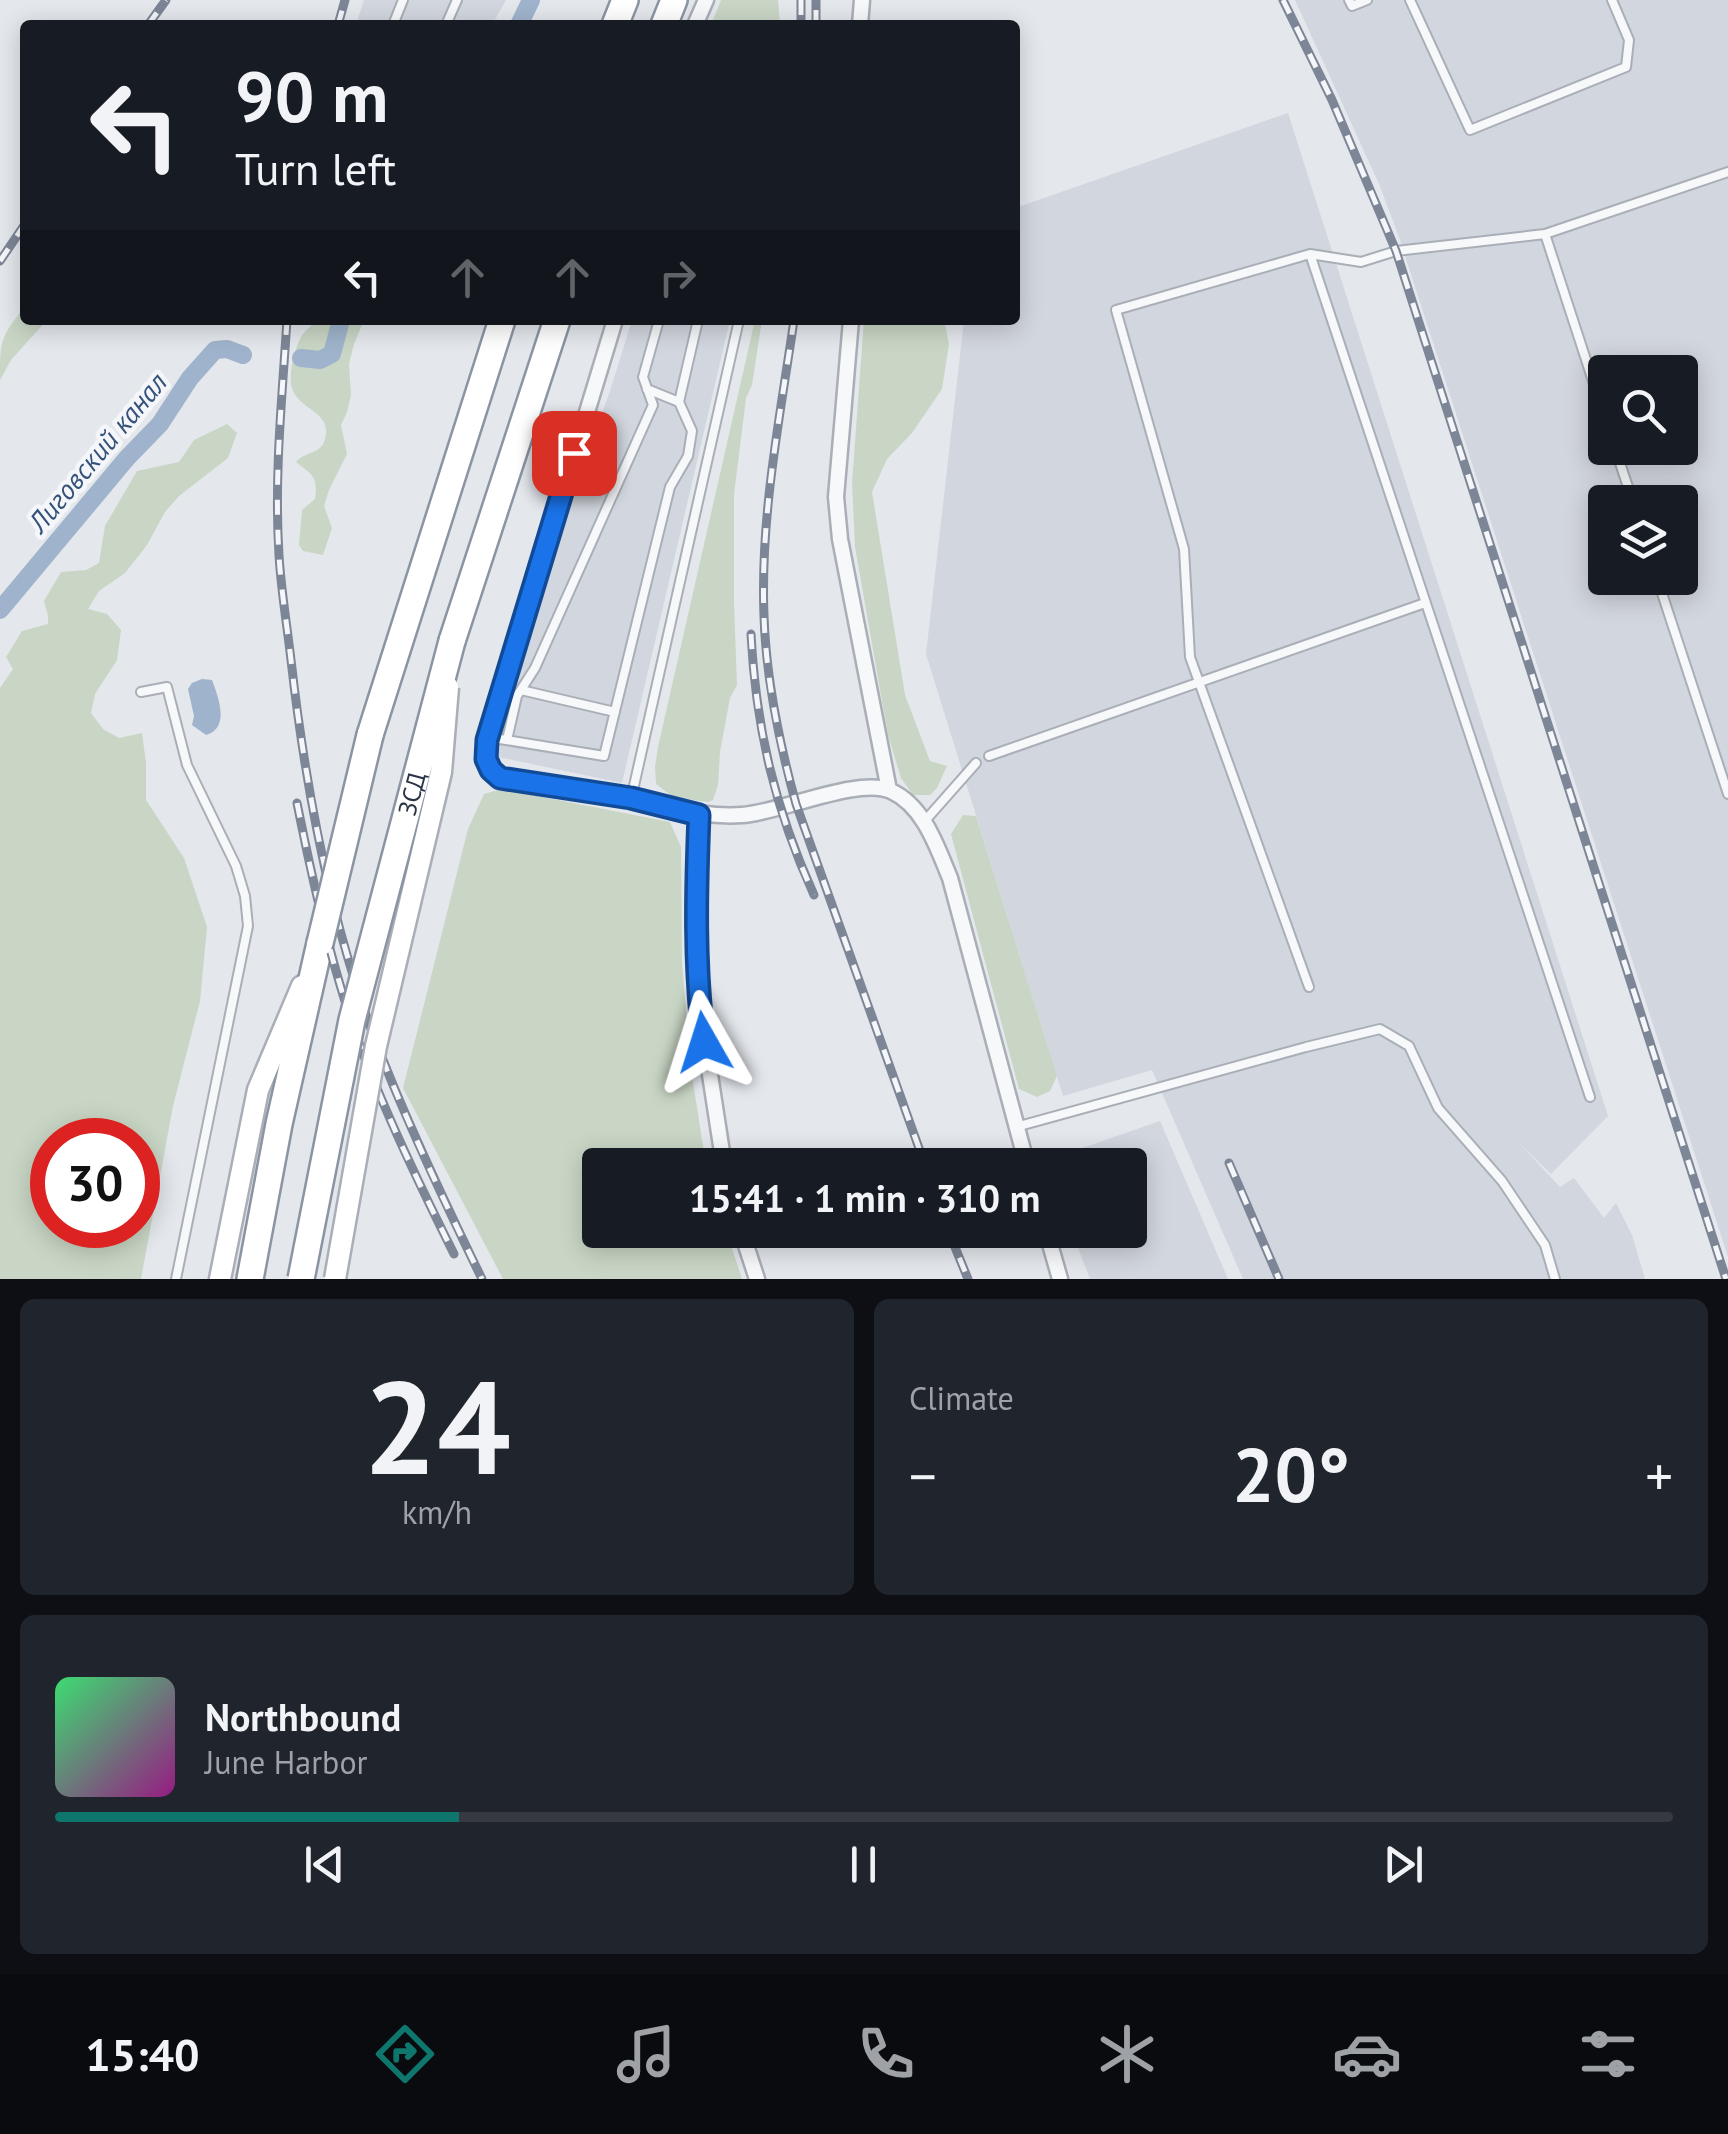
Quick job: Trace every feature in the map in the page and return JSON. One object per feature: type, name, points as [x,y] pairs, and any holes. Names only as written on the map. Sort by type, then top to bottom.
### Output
[{"type":"highway","points":[[250,1279],[278,1124],[370,734],[500,325]]},
{"type":"highway","name":"ЗСД","points":[[301,1279],[352,1020],[452,640],[555,325]]},
{"type":"main road","points":[[335,1279],[376,1046],[441,772],[452,640]]},
{"type":"main road","points":[[220,1279],[258,1090],[320,943]]},
{"type":"street","points":[[612,325],[487,740],[486,759],[491,770],[500,778],[631,798],[699,815],[743,816],[836,792],[889,790],[910,805],[933,837],[950,878],[1022,1148]]},
{"type":"street","points":[[851,325],[836,497],[840,539],[889,790]]},
{"type":"street","points":[[699,815],[696,893],[700,1010],[721,1148]]},
{"type":"street","points":[[748,1248],[757,1279]]},
{"type":"street","points":[[1051,1248],[1060,1279]]},
{"type":"lane","points":[[1349,0],[1352,6],[1367,0]]},
{"type":"lane","points":[[1410,0],[1470,130],[1626,68],[1629,40],[1612,0]]},
{"type":"lane","points":[[1309,986],[1190,658],[1184,549],[1116,310],[1310,254],[1361,262],[1396,250],[1545,234],[1728,172]]},
{"type":"lane","points":[[1545,234],[1588,366]]},
{"type":"lane","points":[[1310,254],[1590,1096]]},
{"type":"lane","points":[[507,740],[517,696],[536,668],[653,405],[643,377],[658,325]]},
{"type":"lane","points":[[487,740],[604,756],[670,487],[688,456],[692,431],[679,402],[697,325]]},
{"type":"lane","points":[[631,798],[737,325]]},
{"type":"lane","points":[[648,390],[679,402]]},
{"type":"lane","points":[[1663,595],[1728,794]]},
{"type":"lane","points":[[989,756],[1425,603]]},
{"type":"lane","points":[[141,692],[167,687],[188,765],[236,866],[246,896],[248,926],[176,1279]]},
{"type":"lane","points":[[521,690],[615,712]]},
{"type":"lane","points":[[923,823],[976,764]]},
{"type":"lane","points":[[1016,1127],[1380,1029],[1409,1046],[1438,1108],[1502,1180],[1545,1245],[1555,1279]]},
{"type":"shaded area","points":[[364,0],[506,0],[495,20],[358,20]]},
{"type":"shaded area","points":[[1295,0],[1728,0],[1728,1257],[1399,237]]},
{"type":"shaded area","points":[[1288,113],[1608,1116],[1551,1174],[1519,1143],[1560,1187],[1574,1178],[1604,1218],[1616,1203],[1632,1235],[1645,1279],[1243,1279],[1152,1070],[1063,1096],[926,654],[963,325],[1020,325],[1020,206]]},
{"type":"shaded area","points":[[630,325],[729,325],[622,783],[489,755],[542,580]]},
{"type":"shaded area","points":[[1160,1121],[1228,1279],[1090,1279],[1078,1248],[1147,1248],[1147,1148],[1082,1148]]},
{"type":"green space","points":[[721,0],[778,0],[780,20],[713,20]]},
{"type":"green space","points":[[20,313],[20,325],[42,325],[11,360],[0,380],[3,340]]},
{"type":"green space","points":[[311,325],[362,325],[349,364],[351,395],[341,425],[347,454],[324,506],[332,528],[323,555],[303,551],[299,545],[302,510],[315,499],[316,486],[310,474],[296,462],[320,448],[326,430],[320,417],[293,391],[292,364],[302,335]]},
{"type":"green space","points":[[754,325],[761,325],[752,385],[746,398],[734,494],[737,685],[730,698],[713,800],[673,797],[656,784],[658,747]]},
{"type":"green space","points":[[864,325],[945,325],[949,344],[942,389],[912,433],[887,459],[872,492],[905,695],[930,761],[947,766],[930,795],[913,795],[901,778],[888,735],[855,547],[852,483]]},
{"type":"green space","points":[[227,424],[237,433],[228,458],[179,496],[125,573],[99,591],[88,609],[107,614],[121,630],[117,660],[95,694],[91,713],[103,729],[119,738],[142,733],[146,800],[184,858],[207,927],[200,1001],[160,1176],[160,1118],[30,1118],[30,1248],[147,1248],[141,1279],[0,1279],[0,688],[13,669],[6,657],[22,631],[48,624],[44,601],[61,572],[86,570],[99,563],[105,526],[137,471],[179,462],[194,440]]},
{"type":"green space","points":[[502,789],[670,822],[681,847],[682,962],[690,1063],[703,1148],[582,1148],[582,1248],[732,1248],[742,1279],[503,1279],[403,1088],[468,829],[484,794]]},
{"type":"green space","points":[[963,815],[976,816],[1057,1076],[1050,1091],[1037,1097],[1019,1089],[951,834]]},
{"type":"water","points":[[202,679],[212,680],[221,712],[218,726],[206,735],[192,725],[188,689]]},
{"type":"waterway","name":"Лиговский канал","points":[[521,20],[531,0]]},
{"type":"waterway","name":"Лиговский канал","points":[[301,358],[320,360],[332,354],[340,325]]},
{"type":"waterway","name":"Лиговский канал","points":[[0,610],[160,424],[190,378],[215,350],[227,349],[243,355]]},
{"type":"railway","points":[[152,20],[166,0]]},
{"type":"railway","points":[[339,20],[345,0]]},
{"type":"railway","points":[[801,0],[801,20]]},
{"type":"railway","points":[[816,0],[816,20]]},
{"type":"railway","points":[[1283,0],[1332,100],[1396,251],[1726,1279]]},
{"type":"railway","points":[[0,261],[20,231]]},
{"type":"railway","points":[[287,325],[278,467],[279,555],[297,711],[324,866],[351,968],[385,1065],[482,1279]]},
{"type":"railway","points":[[793,325],[765,542],[764,616],[771,687],[796,804],[919,1148]]},
{"type":"railway","points":[[751,634],[757,703],[770,768],[788,831],[814,895]]},
{"type":"railway","points":[[297,803],[349,1015],[402,1147],[454,1254]]},
{"type":"railway","points":[[1229,1163],[1279,1279]]},
{"type":"railway","points":[[955,1248],[968,1279]]},
{"type":"route","points":[[574,453],[504,678],[487,740],[486,759],[500,778],[631,798],[699,815],[696,893],[704,1042]]}]
